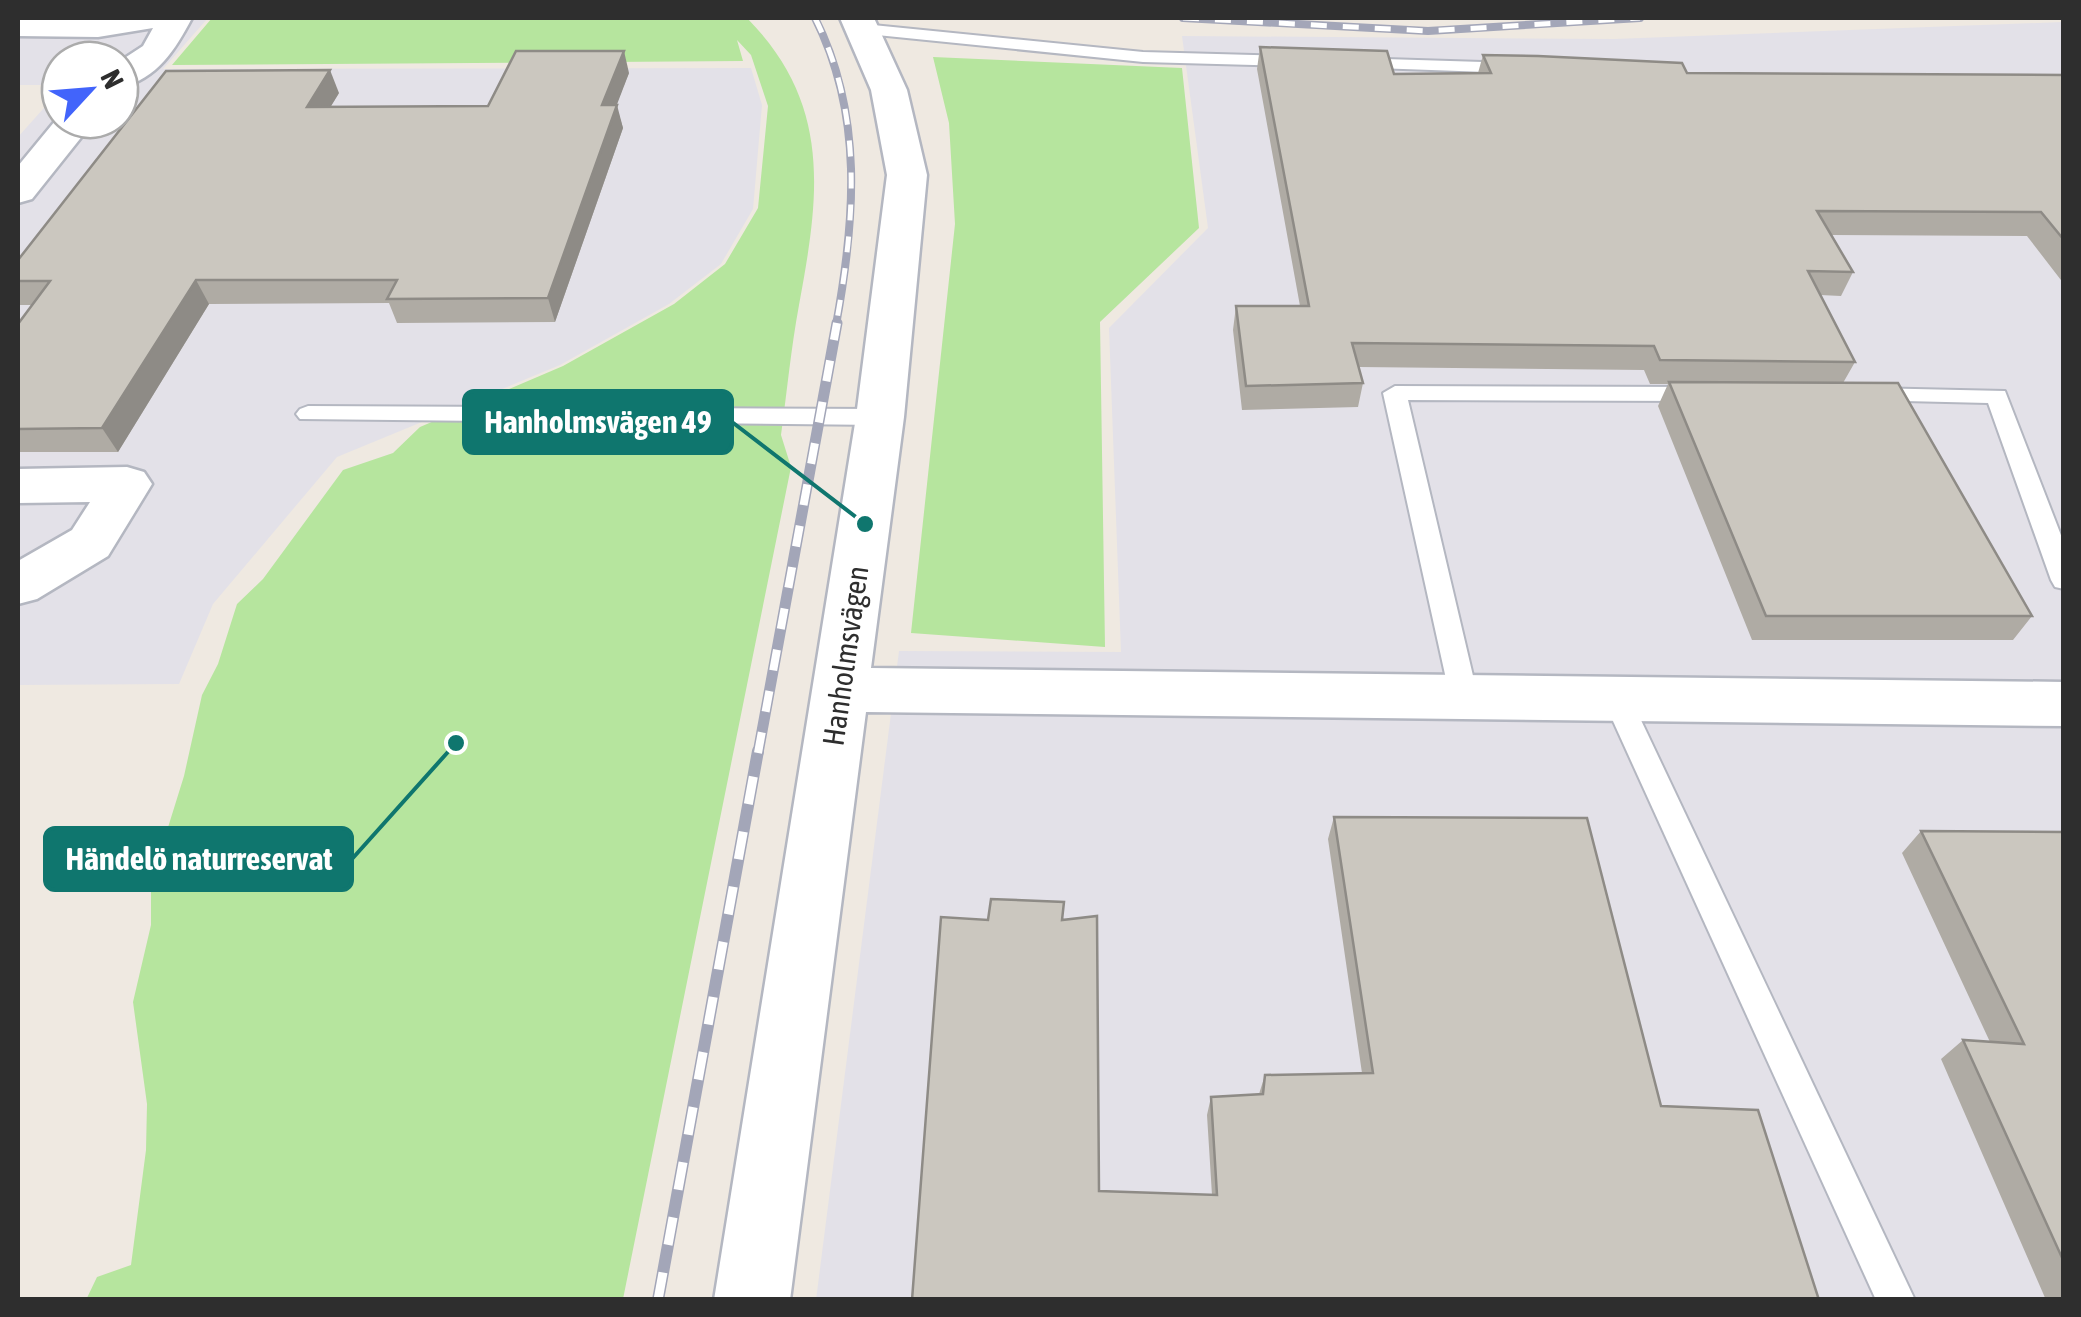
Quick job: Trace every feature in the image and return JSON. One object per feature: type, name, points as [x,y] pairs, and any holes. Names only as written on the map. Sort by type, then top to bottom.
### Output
[{"type":"street","points":[[18,26],[98,27],[151,18]]},
{"type":"street","points":[[140,64],[158,52],[176,18]]},
{"type":"street","name":"Hanholmsvägen","points":[[752,1300],[880,418],[907,175],[889,90],[860,23]]},
{"type":"street","points":[[18,191],[60,140]]},
{"type":"street","points":[[18,486],[127,484],[90,544],[18,585]]},
{"type":"street","points":[[840,690],[2064,704]]},
{"type":"lane","points":[[860,23],[1143,57],[1320,62]]},
{"type":"lane","points":[[1340,63],[1536,69]]},
{"type":"lane","points":[[1464,697],[1395,393],[1725,394]]},
{"type":"lane","points":[[1841,395],[1996,396],[2064,580]]},
{"type":"lane","points":[[308,414],[880,418]]},
{"type":"lane","points":[[1617,699],[1896,1300]]},
{"type":"shaded area","points":[[18,18],[208,18],[163,69],[751,68],[762,105],[753,209],[721,264],[669,304],[560,365],[337,457],[213,604],[179,684],[18,685],[18,137],[40,112],[40,140],[140,140],[140,40],[40,40],[40,85],[18,85]]},
{"type":"shaded area","points":[[2063,22],[2063,1299],[816,1300],[899,651],[1121,652],[1109,328],[1208,228],[1182,36],[1614,39]]},
{"type":"green space","points":[[212,18],[747,18],[775,51],[794,84],[807,119],[813,154],[811,227],[781,435],[791,467],[623,1299],[86,1300],[97,1277],[131,1265],[146,1150],[147,1104],[133,1002],[151,925],[151,882],[184,776],[202,695],[218,664],[237,604],[263,579],[343,470],[393,453],[420,427],[563,366],[674,304],[725,264],[758,208],[768,106],[751,55],[737,40],[743,61],[172,65]]},
{"type":"green space","points":[[933,57],[1182,68],[1199,228],[1100,322],[1105,647],[911,633],[955,224],[949,123]]},
{"type":"building","points":[[1260,47],[1387,51],[1394,74],[1491,73],[1483,55],[1682,63],[1687,73],[2064,75],[2064,240],[2041,212],[1817,211],[1853,272],[1808,271],[1855,362],[1660,360],[1654,346],[1352,343],[1363,383],[1246,386],[1236,306],[1309,306]]},
{"type":"building","points":[[516,51],[624,51],[602,105],[617,105],[548,298],[387,299],[397,280],[196,280],[102,428],[18,429],[18,324],[50,281],[18,281],[18,260],[112,140],[140,140],[140,104],[166,71],[330,70],[307,107],[488,106]]},
{"type":"building","points":[[1669,382],[1898,383],[2032,616],[1766,616]]},
{"type":"building","points":[[1334,817],[1587,818],[1661,1106],[1758,1110],[1819,1300],[912,1300],[941,917],[988,920],[991,899],[1064,902],[1062,920],[1097,916],[1099,1191],[1217,1195],[1211,1097],[1263,1094],[1265,1075],[1373,1073]]},
{"type":"building","points":[[1921,831],[2064,832],[2064,1262],[1963,1040],[2024,1044]]},
{"type":"railway","points":[[815,18],[842,92],[851,169],[848,247],[836,325]]},
{"type":"railway","points":[[1183,18],[1428,31],[1640,18]]},
{"type":"railway","points":[[758,753],[837,323]]},
{"type":"railway","points":[[658,1300],[758,751]]},
{"type":"place","name":"Hanholmsvägen 49","points":[[865,524]]},
{"type":"place","name":"Händelö naturreservat","points":[[456,743]]}]
